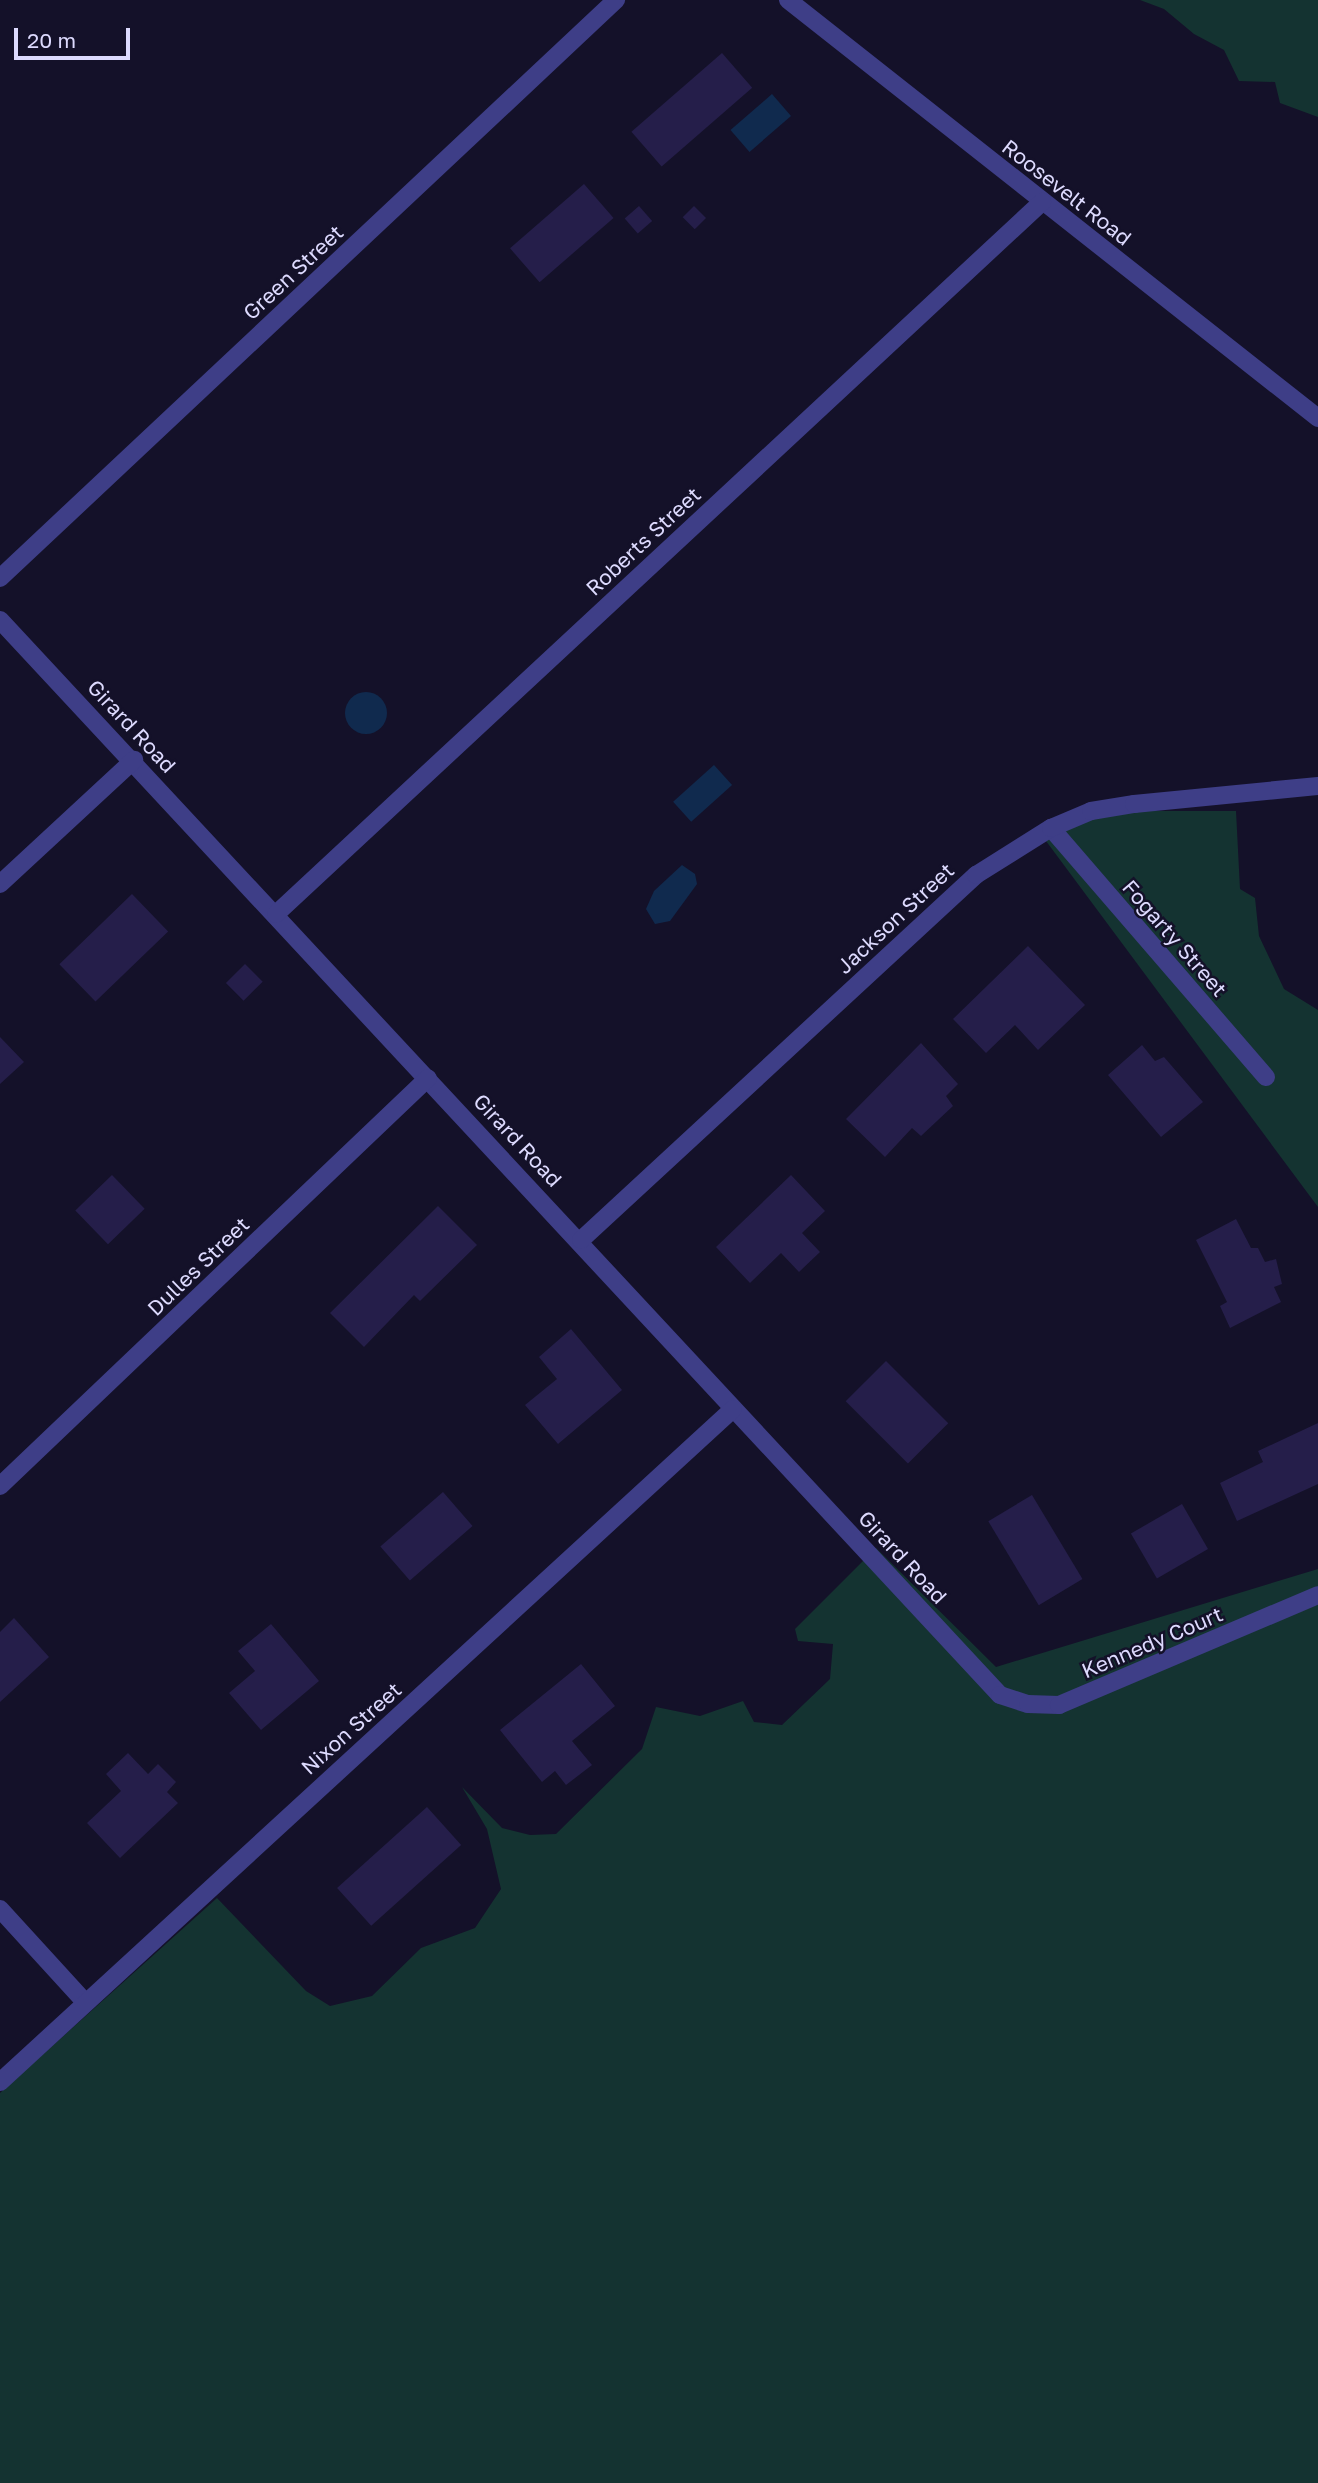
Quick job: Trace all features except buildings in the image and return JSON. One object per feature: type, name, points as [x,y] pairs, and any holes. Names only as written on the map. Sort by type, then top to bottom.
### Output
[{"type":"street","name":"Green Street","points":[[0,578],[616,0]]},
{"type":"street","name":"Roosevelt Road","points":[[788,0],[1318,418]]},
{"type":"street","name":"Roberts Street","points":[[276,914],[1042,202]]},
{"type":"street","name":"Girard Road","points":[[0,620],[581,1240],[733,1409],[1000,1695]]},
{"type":"street","points":[[0,884],[134,760]]},
{"type":"street","name":"Jackson Street","points":[[581,1240],[976,875],[1051,828],[1091,811],[1134,804],[1318,786]]},
{"type":"street","name":"Fogarty Street","points":[[1051,828],[1266,1077]]},
{"type":"street","name":"Dulles Street","points":[[0,1486],[428,1078]]},
{"type":"street","name":"Nixon Street","points":[[0,2082],[733,1409]]},
{"type":"street","name":"Kennedy Court","points":[[1000,1695],[1028,1704],[1059,1706],[1318,1595]]},
{"type":"street","points":[[0,1909],[85,2002]]},
{"type":"green space","points":[[1140,0],[1318,0],[1318,117],[1280,103],[1275,82],[1239,81],[1224,50],[1194,34],[1164,9]]},
{"type":"green space","points":[[1099,811],[1236,811],[1240,889],[1255,898],[1259,936],[1284,989],[1318,1010],[1318,1207],[1046,841]]},
{"type":"green space","points":[[876,1548],[996,1667],[1318,1569],[1318,2483],[0,2483],[0,2093],[217,1898],[306,1991],[330,2006],[372,1996],[421,1948],[475,1928],[501,1889],[487,1829],[462,1787],[502,1828],[530,1835],[556,1834],[642,1749],[656,1707],[700,1716],[743,1701],[754,1722],[782,1725],[830,1679],[833,1644],[798,1641],[795,1629]]},
{"type":"water","points":[[772,94],[791,116],[750,152],[730,130]]},
{"type":"water","points":[[366,692],[381,698],[387,713],[381,728],[366,734],[351,728],[345,713],[351,698]]},
{"type":"water","points":[[714,765],[732,785],[691,822],[673,802]]},
{"type":"water","points":[[682,865],[695,874],[697,884],[670,921],[655,924],[646,909],[654,891]]}]
